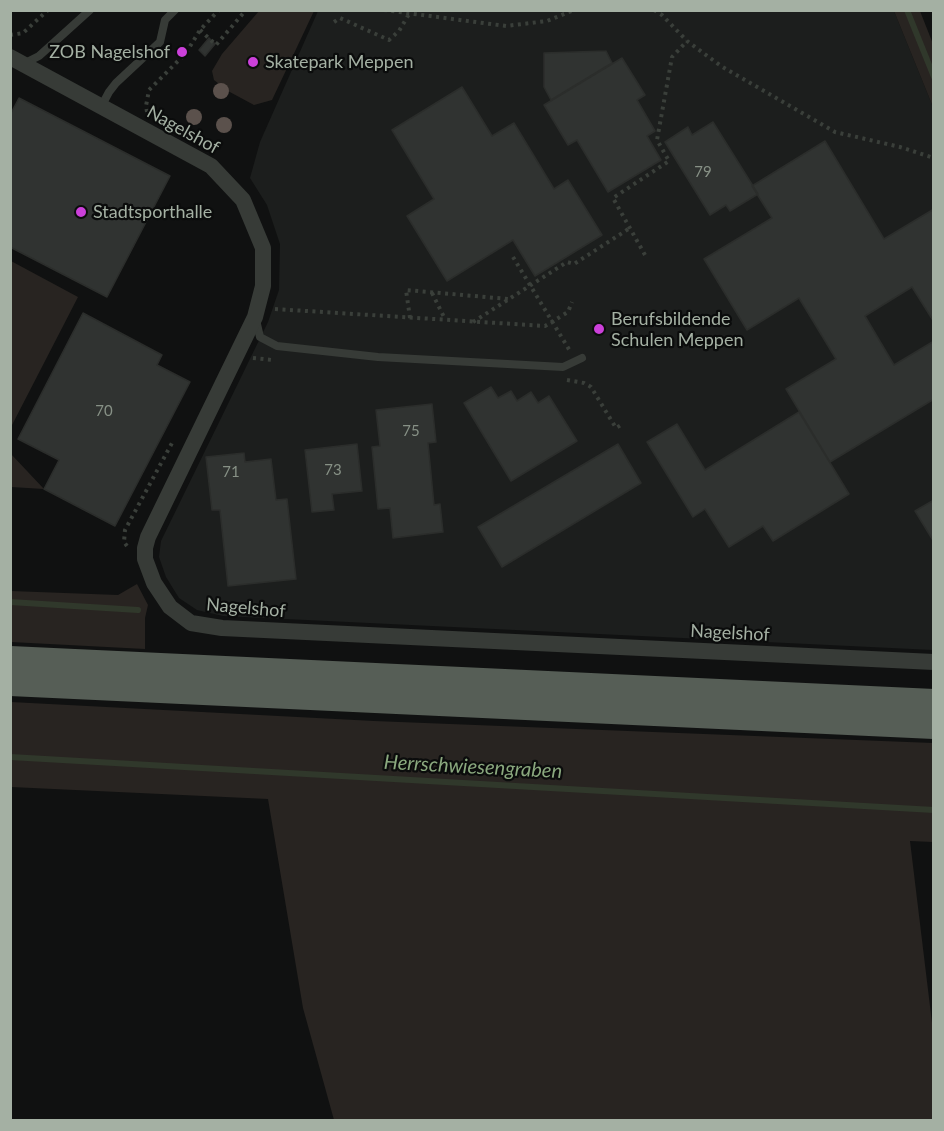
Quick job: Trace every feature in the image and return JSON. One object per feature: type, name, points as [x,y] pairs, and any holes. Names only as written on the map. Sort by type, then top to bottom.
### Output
[{"type":"highway","points":[[10,660],[933,703]]},
{"type":"highway","points":[[10,682],[933,725]]},
{"type":"street","name":"Nagelshof","points":[[17,60],[211,166],[243,200],[263,248],[263,286],[255,317],[147,537],[145,559],[154,583],[170,607],[191,623],[222,628],[933,662]]},
{"type":"lane","points":[[17,60],[39,56],[90,10]]},
{"type":"lane","points":[[101,107],[109,92],[160,42],[165,20],[175,10]]},
{"type":"lane","points":[[255,317],[260,337],[277,346],[378,357],[563,368],[579,360]]},
{"type":"path","points":[[10,35],[23,33],[48,10]]},
{"type":"path","points":[[200,30],[216,45],[246,10]]},
{"type":"path","points":[[384,10],[506,26],[547,21],[574,10]]},
{"type":"path","points":[[654,10],[662,15],[687,41],[721,66],[835,132],[900,147],[933,158]]},
{"type":"path","points":[[334,22],[340,18],[389,40],[399,31],[409,14]]},
{"type":"path","points":[[645,255],[614,198],[669,161],[657,140],[672,57],[687,41]]},
{"type":"path","points":[[473,322],[567,262],[574,264],[630,228]]},
{"type":"path","points":[[513,257],[552,322],[579,360]]},
{"type":"path","points":[[410,318],[406,290],[508,299]]},
{"type":"path","points":[[432,292],[446,320]]},
{"type":"path","points":[[271,309],[544,326],[568,312],[572,302]]},
{"type":"path","points":[[246,359],[272,360]]},
{"type":"path","points":[[564,380],[584,383],[591,387],[616,428],[621,425]]},
{"type":"shaded area","name":"Skatepark Meppen","points":[[259,11],[314,11],[272,100],[254,105],[228,91],[214,80],[212,71],[222,54]]},
{"type":"shaded area","name":"Berufsbildende Schulen Meppen","points":[[318,11],[894,11],[933,107],[933,650],[223,616],[197,610],[179,598],[166,577],[159,557],[161,541],[268,322],[279,290],[280,244],[267,205],[250,178],[260,142]]},
{"type":"shaded area","points":[[894,11],[920,11],[933,44],[933,107]]},
{"type":"shaded area","points":[[11,261],[78,297],[11,427]]},
{"type":"shaded area","points":[[11,454],[44,489],[11,487]]},
{"type":"shaded area","points":[[137,584],[148,605],[145,618],[145,649],[11,642],[11,591],[118,595]]},
{"type":"shaded area","points":[[11,702],[374,721],[933,743],[933,842],[910,841],[933,1031],[933,1120],[334,1120],[303,1008],[268,799],[11,787]]},
{"type":"building","points":[[209,38],[215,44],[205,56],[199,50]]},
{"type":"building","points":[[606,51],[612,63],[551,100],[544,87],[544,53]]},
{"type":"building","points":[[622,58],[645,95],[637,100],[655,131],[647,136],[661,160],[608,192],[577,140],[568,145],[544,105]]},
{"type":"building","points":[[462,87],[492,136],[514,123],[554,189],[568,180],[602,235],[535,276],[513,240],[447,281],[407,216],[434,199],[392,130]]},
{"type":"building","name":"Stadtsporthalle","points":[[19,98],[170,176],[107,297],[10,247],[10,115]]},
{"type":"building","points":[[713,122],[758,194],[730,211],[726,205],[710,215],[665,142],[688,127],[692,135]]},
{"type":"building","points":[[825,141],[884,239],[934,209],[934,322],[912,287],[865,316],[894,365],[934,341],[934,399],[830,462],[786,389],[836,359],[799,298],[747,330],[704,259],[772,218],[752,186]]},
{"type":"building","points":[[83,313],[162,355],[157,365],[190,382],[115,526],[44,489],[59,460],[18,439]]},
{"type":"building","points":[[491,387],[498,398],[511,391],[517,401],[531,392],[538,403],[549,396],[577,441],[511,481],[464,403]]},
{"type":"building","points":[[432,404],[436,442],[428,443],[434,505],[440,504],[443,532],[393,538],[390,508],[378,509],[372,447],[380,446],[376,410]]},
{"type":"building","points":[[799,412],[849,494],[773,541],[763,526],[729,547],[705,509],[693,517],[647,442],[677,424],[705,470]]},
{"type":"building","points":[[357,444],[362,491],[332,494],[334,510],[312,512],[305,450]]},
{"type":"building","points":[[618,444],[641,483],[502,567],[478,527]]},
{"type":"building","points":[[244,453],[245,462],[271,459],[276,500],[287,499],[296,579],[228,586],[220,510],[212,510],[206,457]]},
{"type":"building","points":[[934,500],[934,542],[915,511]]},
{"type":"waterway","points":[[907,10],[934,77]]},
{"type":"waterway","points":[[10,602],[138,610]]},
{"type":"waterway","name":"Herrschwiesengraben","points":[[10,757],[934,810]]},
{"type":"place","name":"ZOB Nagelshof","points":[[182,52]]},
{"type":"place","name":"Skatepark Meppen","points":[[253,62]]},
{"type":"place","name":"Stadtsporthalle","points":[[81,212]]},
{"type":"place","name":"Berufsbildende Schulen Meppen","points":[[599,329]]}]
